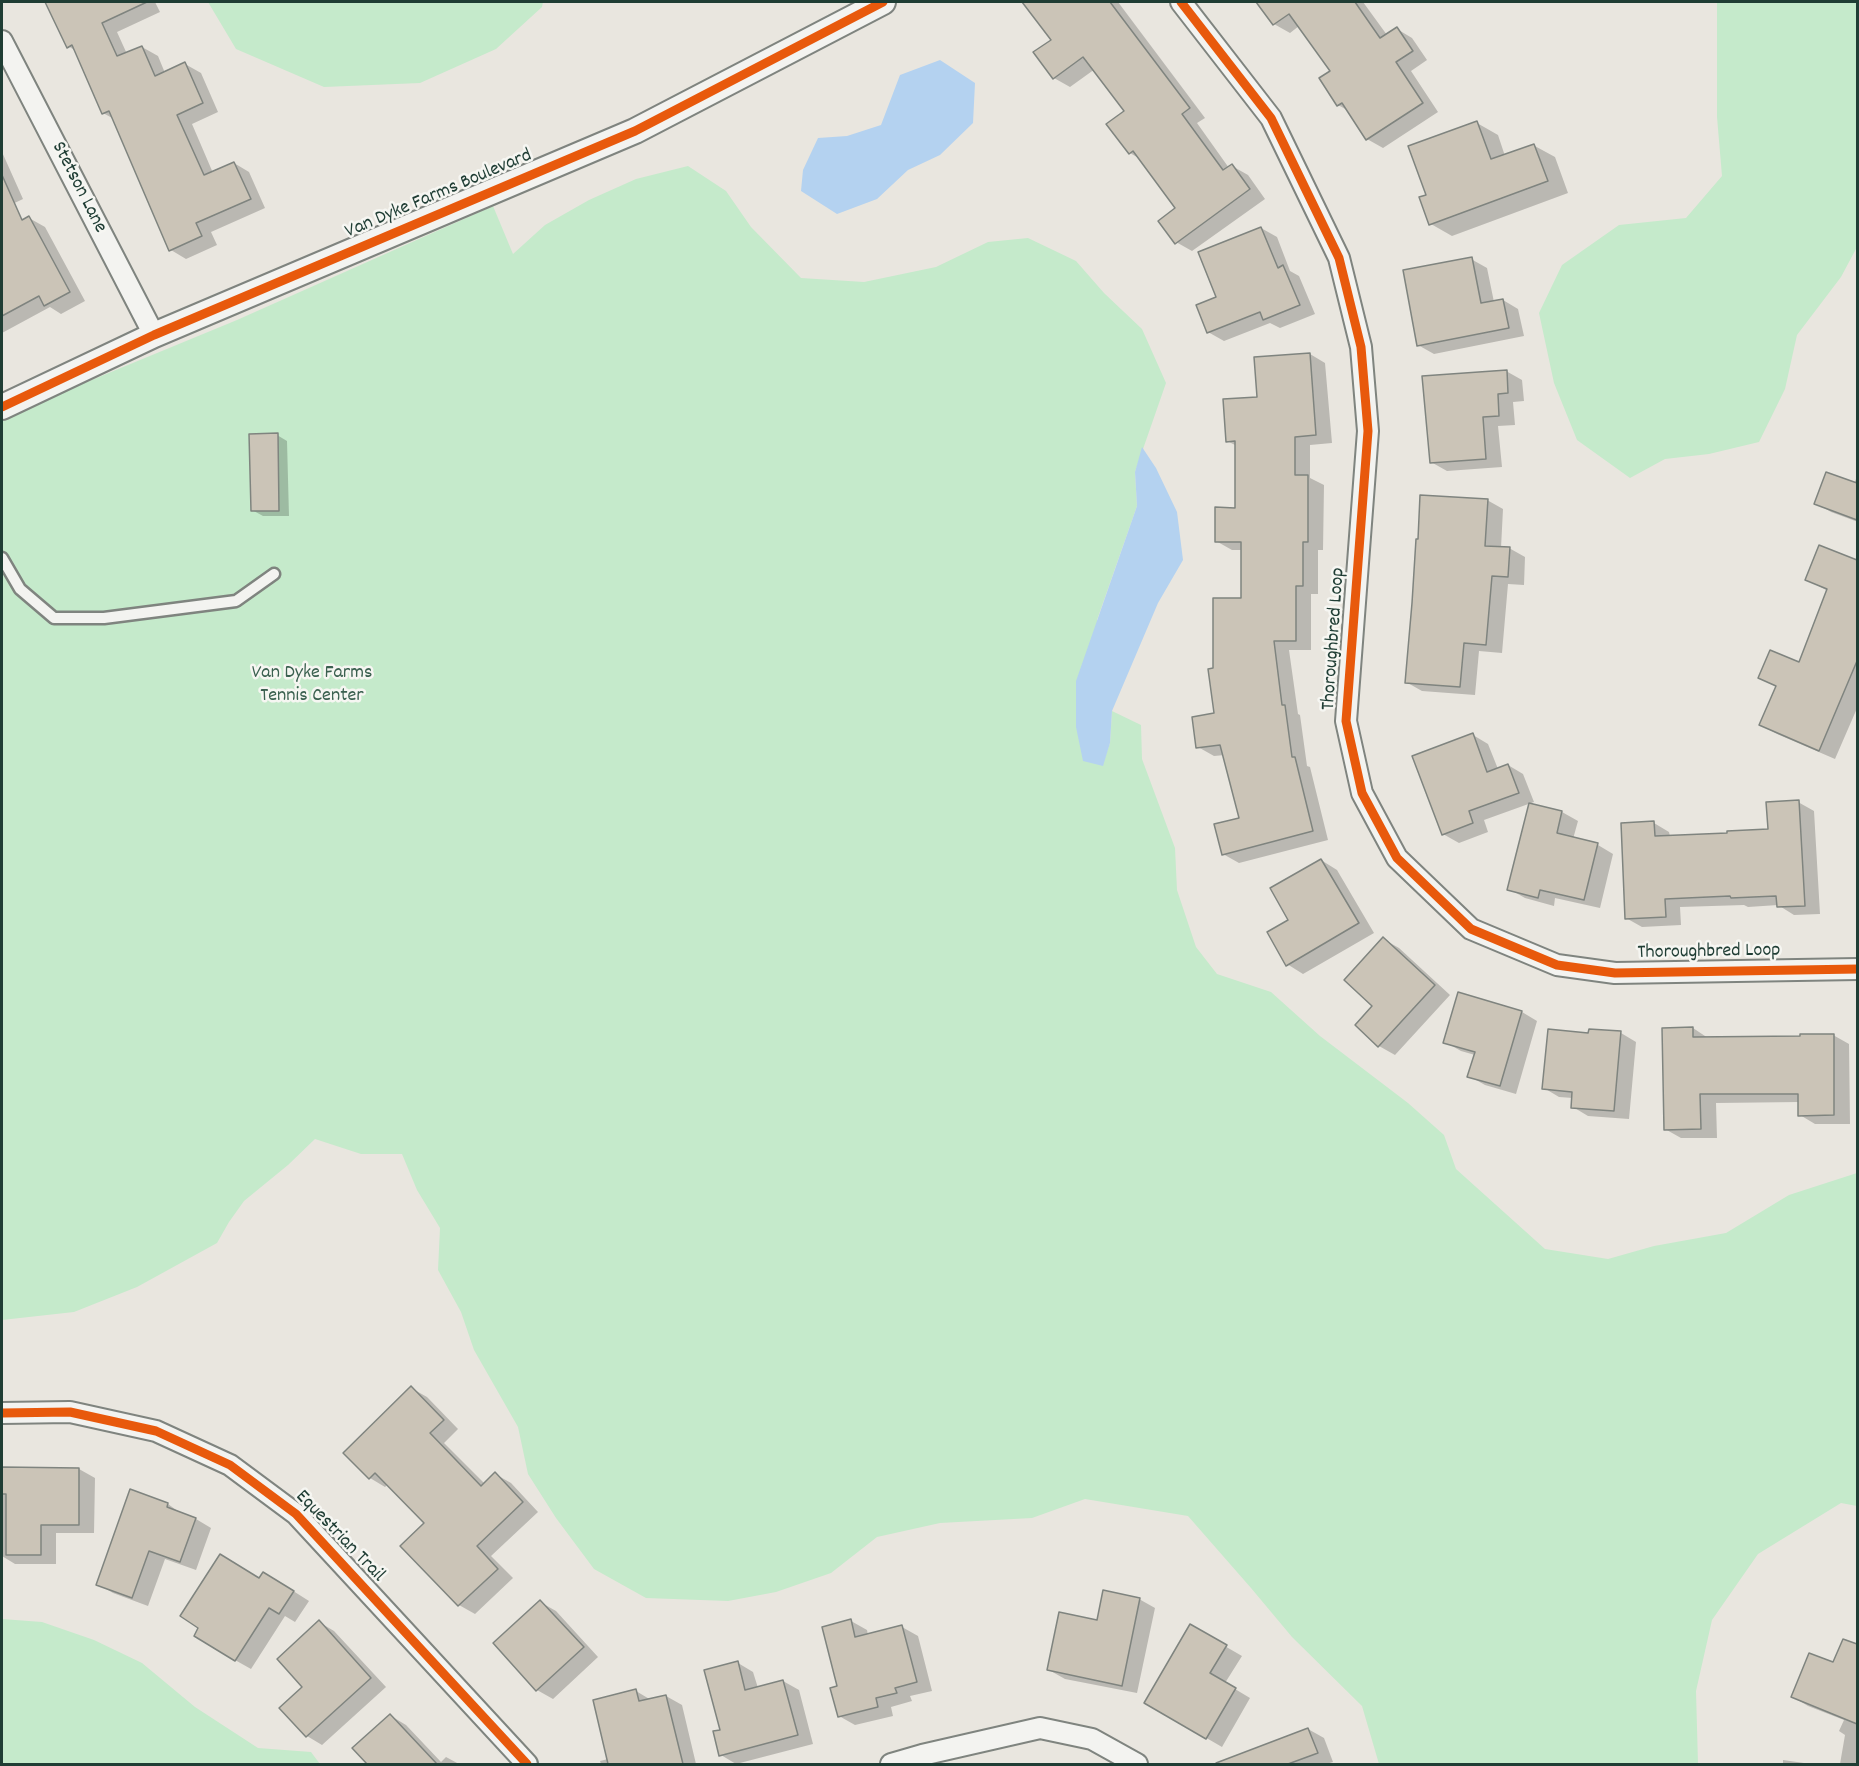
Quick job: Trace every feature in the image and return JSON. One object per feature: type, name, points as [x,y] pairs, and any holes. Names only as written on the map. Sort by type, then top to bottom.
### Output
[{"type":"street","name":"Van Dyke Farms Boulevard","points":[[2,407],[154,336],[635,132],[883,2]]},
{"type":"street","name":"Thoroughbred Loop","points":[[1181,2],[1271,118],[1339,258],[1361,347],[1368,431],[1346,721],[1362,793],[1397,858],[1471,929],[1557,965],[1615,973],[1857,969]]},
{"type":"street","name":"Stetson Lane","points":[[2,41],[154,336]]},
{"type":"street","name":"Equestrian Trail","points":[[2,1413],[70,1412],[156,1431],[230,1465],[296,1514],[527,1764]]},
{"type":"street","points":[[891,1764],[1040,1728],[1092,1738],[1137,1764]]},
{"type":"lane","points":[[2,558],[20,589],[54,618],[104,618],[236,601],[274,574]]},
{"type":"green space","points":[[208,2],[543,2],[542,7],[496,49],[420,83],[324,87],[236,49]]},
{"type":"green space","points":[[1717,2],[1857,2],[1857,247],[1841,277],[1797,335],[1785,389],[1759,442],[1709,454],[1665,459],[1630,478],[1577,440],[1554,383],[1539,313],[1562,265],[1619,225],[1686,218],[1722,176],[1717,117]]},
{"type":"green space","name":"Van Dyke Farms Tennis Center","points":[[688,166],[726,191],[751,227],[801,278],[864,282],[936,267],[988,242],[1028,238],[1076,261],[1104,293],[1142,329],[1166,383],[1135,472],[1137,506],[1097,620],[1102,766],[1110,743],[1112,711],[1141,725],[1142,759],[1175,848],[1177,890],[1196,947],[1217,974],[1271,992],[1320,1036],[1408,1103],[1444,1135],[1456,1169],[1545,1249],[1608,1259],[1654,1246],[1726,1233],[1789,1195],[1857,1173],[1857,1506],[1841,1503],[1758,1554],[1712,1620],[1696,1691],[1698,1764],[1379,1764],[1362,1706],[1292,1637],[1188,1516],[1085,1499],[1032,1518],[940,1523],[877,1537],[831,1573],[776,1592],[728,1601],[646,1598],[594,1569],[556,1518],[528,1474],[518,1427],[474,1350],[461,1312],[438,1270],[440,1228],[417,1190],[402,1154],[361,1154],[315,1139],[288,1165],[244,1201],[217,1243],[137,1287],[74,1312],[2,1320],[2,417],[237,320],[493,206],[513,254],[545,225],[589,200],[636,179]]},
{"type":"green space","points":[[2,1619],[42,1622],[94,1640],[142,1663],[195,1707],[258,1748],[311,1752],[320,1764],[2,1764]]},
{"type":"water","points":[[940,60],[975,83],[973,123],[940,155],[908,170],[877,199],[837,214],[801,191],[803,170],[818,138],[847,136],[881,125],[900,75]]},
{"type":"water","points":[[1142,447],[1156,468],[1177,512],[1183,560],[1158,603],[1112,711],[1110,743],[1103,766],[1083,761],[1076,727],[1076,681],[1137,506],[1135,472]]},
{"type":"building","points":[[45,2],[147,2],[102,23],[117,56],[142,46],[155,76],[185,62],[203,103],[177,115],[204,175],[234,162],[251,199],[196,223],[202,236],[169,251],[109,111],[102,114],[72,45],[67,48]]},
{"type":"building","points":[[1022,2],[1110,2],[1190,108],[1182,114],[1223,170],[1232,164],[1250,189],[1175,244],[1158,221],[1175,208],[1133,151],[1129,154],[1106,124],[1124,111],[1083,57],[1053,79],[1033,52],[1051,40]]},
{"type":"building","points":[[1256,2],[1355,2],[1380,38],[1397,27],[1413,51],[1396,62],[1423,103],[1366,140],[1342,103],[1337,106],[1319,78],[1330,71],[1289,14],[1273,25]]},
{"type":"building","points":[[1477,121],[1491,159],[1534,144],[1548,181],[1429,225],[1419,197],[1426,195],[1408,146]]},
{"type":"building","points":[[2,175],[22,220],[29,216],[70,292],[44,306],[39,296],[2,316]]},
{"type":"building","points":[[1261,227],[1278,268],[1283,265],[1300,305],[1263,320],[1260,312],[1207,333],[1196,305],[1216,297],[1198,252]]},
{"type":"building","points":[[1472,257],[1481,303],[1503,299],[1509,328],[1417,346],[1403,270]]},
{"type":"building","points":[[1310,353],[1316,435],[1295,437],[1295,475],[1308,475],[1308,542],[1303,542],[1303,586],[1296,586],[1296,641],[1274,641],[1282,705],[1285,705],[1292,757],[1295,757],[1313,831],[1222,855],[1214,824],[1239,818],[1220,745],[1196,748],[1192,717],[1214,713],[1208,669],[1213,668],[1213,598],[1241,598],[1241,542],[1215,542],[1215,507],[1235,508],[1235,441],[1226,442],[1223,399],[1257,397],[1254,357]]},
{"type":"building","points":[[1507,370],[1508,393],[1498,394],[1499,416],[1483,417],[1486,459],[1430,463],[1422,376]]},
{"type":"building","points":[[278,433],[279,511],[251,511],[249,434]]},
{"type":"building","points":[[1826,472],[1857,483],[1857,520],[1814,504]]},
{"type":"building","points":[[1420,495],[1488,499],[1485,546],[1510,547],[1508,577],[1492,576],[1486,645],[1464,643],[1460,687],[1405,683]]},
{"type":"building","points":[[1819,545],[1857,560],[1857,661],[1819,751],[1759,725],[1776,686],[1758,678],[1770,650],[1799,662],[1827,589],[1805,580]]},
{"type":"building","points":[[1473,733],[1487,772],[1508,764],[1519,793],[1469,811],[1473,823],[1442,835],[1412,756]]},
{"type":"building","points":[[1799,800],[1805,906],[1777,907],[1776,896],[1665,899],[1666,917],[1625,919],[1621,823],[1654,821],[1655,836],[1768,829],[1766,802]]},
{"type":"building","points":[[1529,803],[1562,811],[1557,833],[1598,843],[1584,900],[1540,890],[1538,898],[1507,890]]},
{"type":"building","points":[[1321,859],[1359,923],[1286,966],[1267,932],[1288,920],[1270,888]]},
{"type":"building","points":[[1383,937],[1435,985],[1378,1047],[1355,1025],[1372,1006],[1344,980]]},
{"type":"building","points":[[1458,992],[1522,1011],[1500,1086],[1467,1077],[1475,1052],[1443,1043]]},
{"type":"building","points":[[1693,1027],[1693,1037],[1834,1034],[1834,1115],[1798,1116],[1798,1094],[1700,1094],[1701,1129],[1664,1130],[1662,1028]]},
{"type":"building","points":[[1548,1029],[1588,1033],[1589,1029],[1621,1031],[1614,1111],[1571,1108],[1572,1092],[1542,1089]]},
{"type":"building","points":[[411,1386],[444,1420],[430,1433],[481,1486],[495,1472],[523,1502],[477,1546],[498,1569],[458,1606],[400,1546],[424,1523],[375,1473],[369,1479],[343,1453]]},
{"type":"building","points":[[2,1467],[79,1468],[79,1525],[41,1525],[41,1555],[6,1555],[6,1494],[2,1494]]},
{"type":"building","points":[[130,1489],[168,1503],[167,1507],[196,1518],[180,1562],[149,1551],[132,1598],[96,1585]]},
{"type":"building","points":[[220,1554],[259,1578],[263,1572],[294,1591],[279,1614],[269,1608],[235,1661],[194,1636],[198,1628],[180,1616]]},
{"type":"building","points":[[1103,1590],[1140,1598],[1122,1686],[1047,1670],[1059,1612],[1097,1620]]},
{"type":"building","points":[[540,1600],[584,1647],[536,1691],[493,1643]]},
{"type":"building","points":[[851,1619],[855,1637],[902,1625],[917,1682],[895,1688],[897,1693],[876,1698],[878,1707],[838,1717],[830,1688],[837,1686],[822,1627]]},
{"type":"building","points":[[319,1620],[371,1678],[306,1737],[279,1708],[302,1687],[277,1659]]},
{"type":"building","points":[[1190,1624],[1227,1645],[1210,1673],[1236,1688],[1206,1739],[1144,1703]]},
{"type":"building","points":[[1843,1639],[1857,1644],[1857,1724],[1791,1697],[1809,1653],[1833,1662]]},
{"type":"building","points":[[738,1661],[745,1690],[783,1680],[798,1735],[719,1756],[713,1731],[720,1730],[704,1670]]},
{"type":"building","points":[[636,1689],[639,1701],[666,1695],[683,1764],[608,1764],[593,1700]]},
{"type":"building","points":[[390,1714],[437,1764],[367,1764],[352,1748]]},
{"type":"building","points":[[1308,1728],[1318,1753],[1288,1764],[1216,1763]]},
{"type":"cycle path","points":[[2,407],[154,335],[635,131],[883,2]]},
{"type":"cycle path","points":[[1181,2],[1271,118],[1339,258],[1361,347],[1368,431],[1346,721],[1362,793],[1397,858],[1471,929],[1557,965],[1615,973],[1858,969]]},
{"type":"cycle path","points":[[2,1413],[70,1412],[156,1431],[230,1465],[296,1514],[527,1764]]}]
